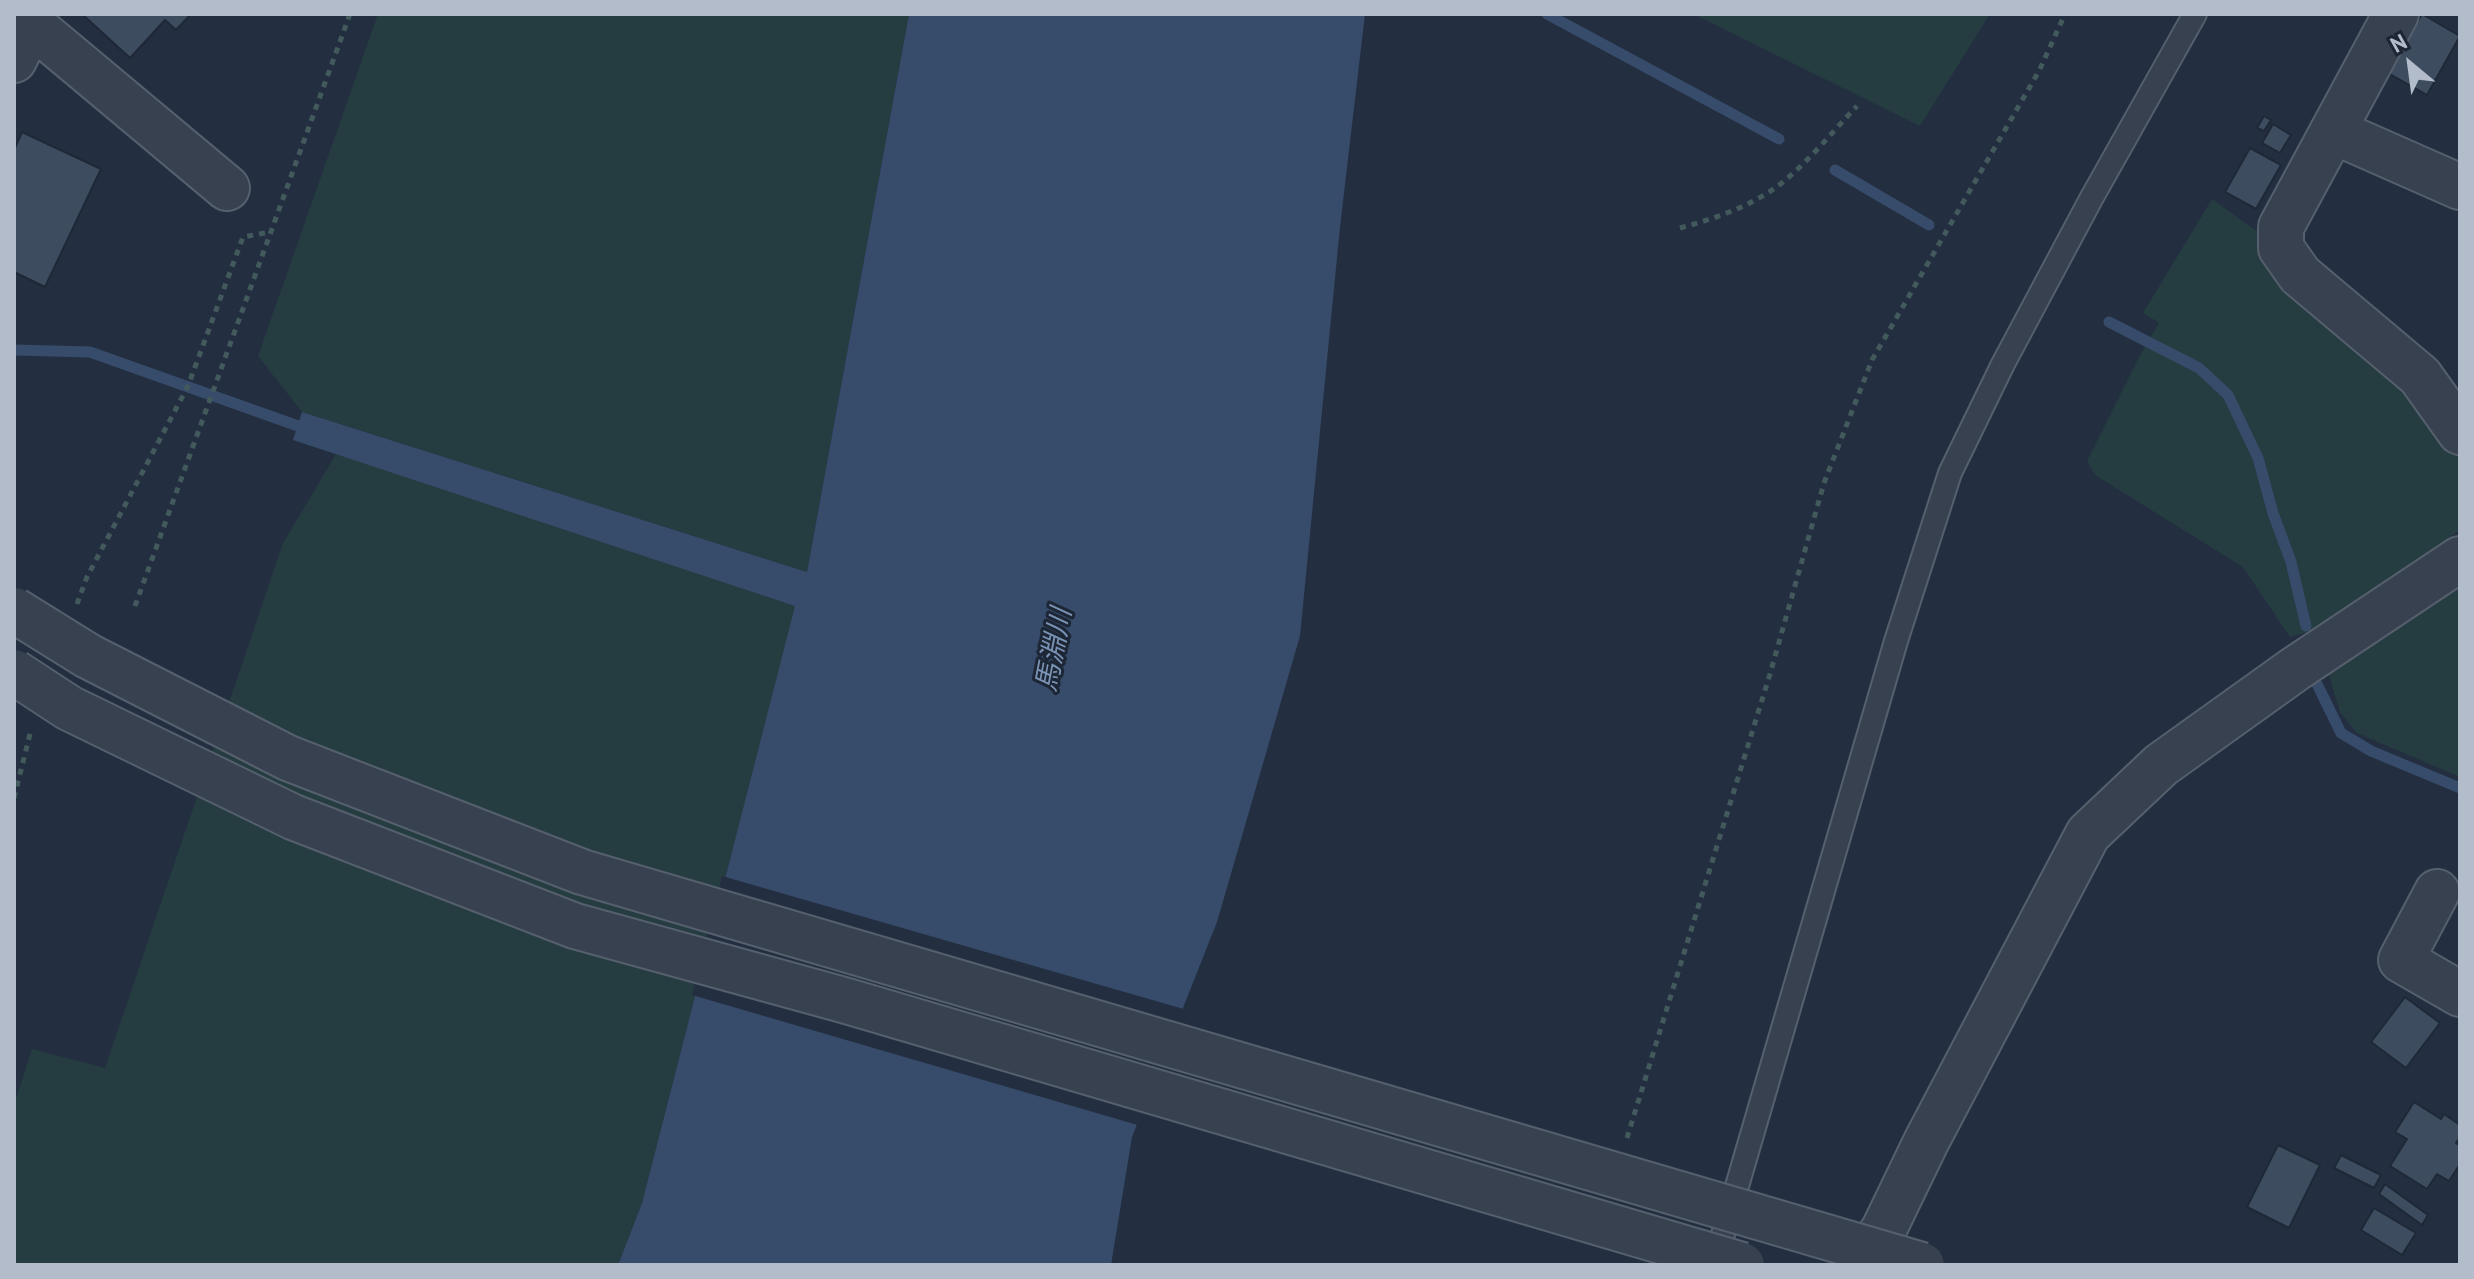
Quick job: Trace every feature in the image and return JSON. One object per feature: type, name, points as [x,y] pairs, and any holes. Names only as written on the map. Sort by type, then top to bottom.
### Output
[{"type":"street","points":[[2396,14],[2281,227],[2281,248],[2300,275],[2420,376],[2460,432]]},
{"type":"street","points":[[21,33],[227,188]]},
{"type":"street","points":[[2333,131],[2460,187]]},
{"type":"street","points":[[1860,1265],[1884,1229],[2088,834],[2161,765],[2344,636],[2460,559]]},
{"type":"street","points":[[14,610],[88,656],[288,758],[582,872],[1922,1265]]},
{"type":"street","points":[[14,672],[69,708],[293,817],[575,926],[862,1006],[1742,1265]]},
{"type":"street","points":[[2437,892],[2401,960],[2460,994]]},
{"type":"lane","points":[[1714,1265],[1896,641],[1950,473],[2003,364],[2091,199],[2195,14]]},
{"type":"path","points":[[135,606],[350,14]]},
{"type":"path","points":[[1624,1148],[1770,674],[1824,483],[1872,360],[2039,71],[2065,14]]},
{"type":"path","points":[[1680,228],[1719,217],[1782,183],[1857,106]]},
{"type":"path","points":[[76,607],[87,577],[188,386],[243,237],[270,232]]},
{"type":"path","points":[[14,798],[32,726]]},
{"type":"green space","points":[[378,14],[909,14],[807,572],[302,412],[258,356]]},
{"type":"green space","points":[[1693,14],[1990,14],[1920,126]]},
{"type":"green space","points":[[2212,199],[2262,235],[2259,245],[2287,283],[2416,387],[2460,448],[2460,530],[2322,628],[2290,637],[2243,567],[2095,475],[2087,461],[2159,323],[2143,313]]},
{"type":"green space","points":[[336,454],[796,605],[642,1203],[618,1265],[14,1265],[14,1105],[32,1049],[105,1068],[283,543]]},
{"type":"green space","points":[[2460,573],[2460,777],[2357,733],[2340,712],[2328,673]]},
{"type":"water","name":"馬淵川","points":[[909,14],[1365,14],[1340,227],[1300,636],[1217,922],[1132,1137],[1111,1265],[618,1265],[642,1203],[795,606],[293,440],[302,412],[807,572]]},
{"type":"pier","points":[[722,876],[1187,1010],[1141,1126],[692,995]]},
{"type":"building","points":[[82,14],[191,14],[176,30],[165,20],[130,58]]},
{"type":"building","points":[[2422,14],[2460,36],[2427,95],[2388,73]]},
{"type":"building","points":[[2264,116],[2271,120],[2264,131],[2257,128]]},
{"type":"building","points":[[2273,124],[2291,135],[2280,153],[2262,143]]},
{"type":"building","points":[[22,132],[101,169],[45,287],[14,272],[14,150]]},
{"type":"building","points":[[2250,148],[2281,165],[2256,209],[2225,192]]},
{"type":"building","points":[[2405,997],[2440,1023],[2406,1068],[2371,1042]]},
{"type":"building","points":[[2414,1102],[2441,1119],[2444,1114],[2460,1125],[2460,1137],[2456,1143],[2460,1146],[2460,1164],[2449,1181],[2437,1174],[2427,1189],[2390,1166],[2407,1139],[2395,1132]]},
{"type":"building","points":[[2278,1145],[2320,1165],[2289,1228],[2247,1207]]},
{"type":"building","points":[[2341,1155],[2381,1175],[2374,1188],[2334,1168]]},
{"type":"building","points":[[2385,1184],[2428,1215],[2422,1225],[2379,1194]]},
{"type":"building","points":[[2374,1208],[2416,1233],[2402,1255],[2361,1230]]},
{"type":"waterway","points":[[1547,14],[1779,139]]},
{"type":"waterway","points":[[1835,170],[1929,225]]},
{"type":"waterway","points":[[2109,322],[2199,368],[2228,395],[2258,458],[2291,562],[2306,626]]},
{"type":"waterway","points":[[14,350],[90,352],[298,426]]},
{"type":"waterway","points":[[2317,684],[2341,733],[2371,751],[2460,788]]}]
